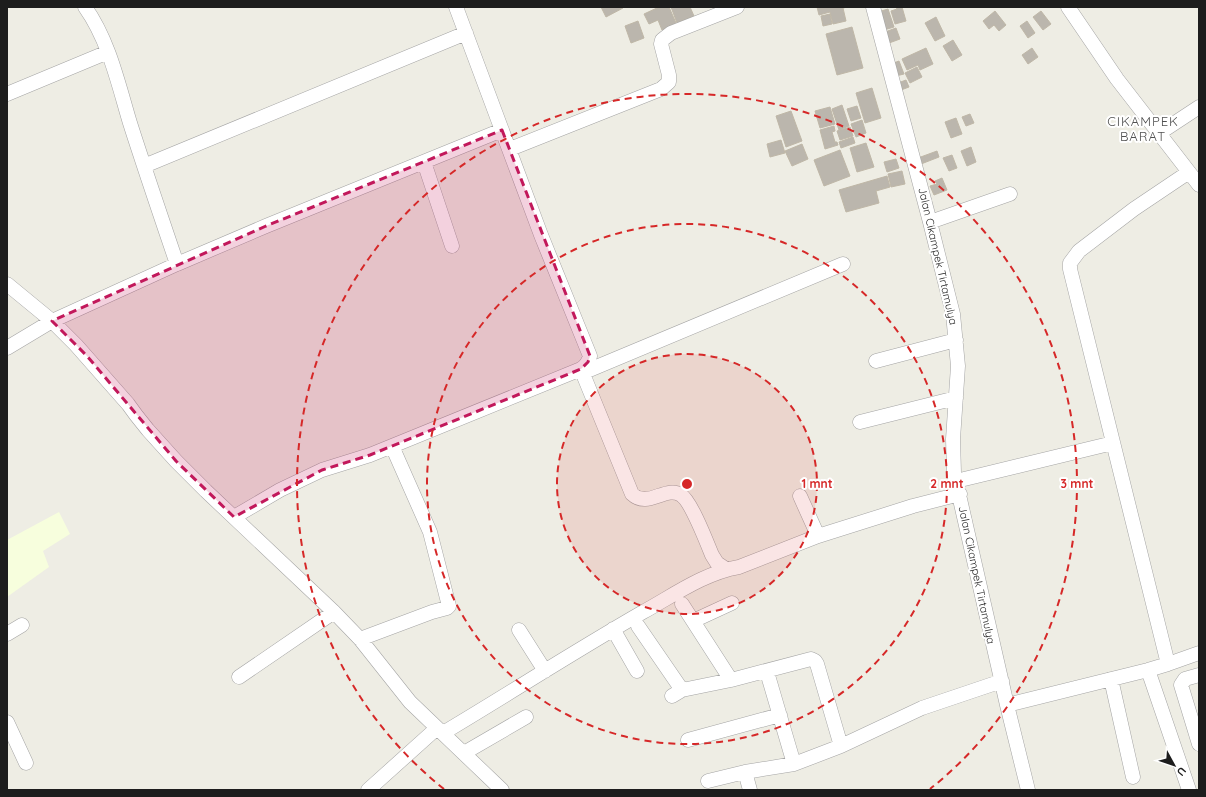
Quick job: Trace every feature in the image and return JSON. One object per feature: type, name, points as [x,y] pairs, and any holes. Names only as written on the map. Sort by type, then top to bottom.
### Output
[{"type":"street","points":[[85,7],[100,32],[108,52],[177,264]]},
{"type":"street","points":[[456,7],[541,235],[590,356],[586,366],[581,371]]},
{"type":"street","points":[[510,149],[661,89],[669,82],[662,40],[671,33],[737,7]]},
{"type":"street","name":"Jalan Cikampek Tirtamulya","points":[[873,7],[949,294],[956,340],[958,366],[953,460],[1007,705],[1028,790]]},
{"type":"street","points":[[1068,7],[1117,79],[1158,134],[1199,185]]},
{"type":"street","points":[[144,166],[466,33]]},
{"type":"street","points":[[7,94],[108,52]]},
{"type":"street","points":[[1158,134],[1199,108]]},
{"type":"street","points":[[7,348],[52,321],[177,264],[266,226],[502,130]]},
{"type":"street","points":[[424,162],[452,246]]},
{"type":"street","points":[[1168,664],[1070,269],[1070,263],[1079,251],[1134,209],[1189,172]]},
{"type":"street","points":[[930,222],[1010,194]]},
{"type":"street","points":[[234,516],[280,490],[315,473],[356,460],[392,446],[843,264]]},
{"type":"street","points":[[7,284],[52,321],[87,356],[176,461],[334,612],[360,639],[410,702],[502,790]]},
{"type":"street","points":[[876,361],[956,340]]},
{"type":"street","points":[[581,371],[632,494],[636,498],[644,500],[672,492],[680,494],[688,502],[712,555],[717,562],[726,569]]},
{"type":"street","points":[[860,422],[956,398]]},
{"type":"street","points":[[368,790],[440,731],[690,585],[726,569],[739,567],[818,536],[913,506],[958,488],[1113,443]]},
{"type":"street","points":[[360,639],[449,606],[430,532],[392,446]]},
{"type":"street","points":[[800,496],[818,536]]},
{"type":"street","points":[[693,621],[732,603]]},
{"type":"street","points":[[682,604],[731,680]]},
{"type":"street","points":[[239,677],[334,612]]},
{"type":"street","points":[[7,634],[22,625]]},
{"type":"street","points":[[638,626],[677,693],[767,672],[811,659],[816,661],[841,746]]},
{"type":"street","points":[[613,629],[636,671]]},
{"type":"street","points":[[519,630],[545,671]]},
{"type":"street","points":[[1007,705],[1148,670],[1199,653]]},
{"type":"street","points":[[1148,670],[1189,790]]},
{"type":"street","points":[[767,672],[794,764]]},
{"type":"street","points":[[1199,675],[1185,679],[1181,685],[1199,744]]},
{"type":"street","points":[[1111,679],[1133,777]]},
{"type":"street","points":[[708,781],[745,772],[794,764],[841,746],[922,708],[1002,681]]},
{"type":"street","points":[[688,740],[780,715]]},
{"type":"street","points":[[464,753],[526,718]]},
{"type":"street","points":[[7,722],[26,762]]},
{"type":"street","points":[[745,772],[750,790]]},
{"type":"highlighted area","points":[[502,130],[590,356],[588,362],[581,369],[370,455],[322,470],[234,517],[176,461],[87,356],[52,321],[266,226]]},
{"type":"shaded area","points":[[59,512],[70,534],[43,551],[49,567],[7,597],[7,540]]},
{"type":"building","points":[[601,7],[623,7],[623,8],[606,17]]},
{"type":"building","points":[[659,7],[669,7],[676,23],[662,30],[658,20],[649,24],[644,14]]},
{"type":"building","points":[[671,7],[690,7],[694,16],[677,23]]},
{"type":"building","points":[[817,7],[848,7],[843,8],[846,21],[833,24],[830,12],[819,15]]},
{"type":"building","points":[[896,7],[902,7],[906,21],[895,24],[891,11],[897,9]]},
{"type":"building","points":[[888,9],[894,27],[884,30],[878,12]]},
{"type":"building","points":[[995,11],[1006,25],[999,31],[994,25],[989,29],[983,21]]},
{"type":"building","points":[[1041,11],[1051,24],[1043,30],[1033,17]]},
{"type":"building","points":[[830,14],[832,24],[823,26],[821,16]]},
{"type":"building","points":[[936,17],[945,36],[935,41],[925,23]]},
{"type":"building","points":[[638,21],[644,38],[631,43],[625,26]]},
{"type":"building","points":[[1027,21],[1035,33],[1028,38],[1020,26]]},
{"type":"building","points":[[852,27],[863,68],[837,75],[826,34]]},
{"type":"building","points":[[896,28],[900,39],[889,43],[885,32]]},
{"type":"building","points":[[953,40],[962,55],[952,61],[943,46]]},
{"type":"building","points":[[926,48],[933,64],[920,70],[918,65],[907,70],[902,59]]},
{"type":"building","points":[[1032,48],[1038,57],[1028,64],[1022,55]]},
{"type":"building","points":[[899,61],[904,74],[896,76],[891,64]]},
{"type":"building","points":[[917,67],[922,77],[910,83],[905,73]]},
{"type":"building","points":[[906,80],[909,87],[901,90],[898,83]]},
{"type":"building","points":[[872,88],[881,118],[865,123],[856,93]]},
{"type":"building","points":[[842,105],[849,126],[839,130],[832,109]]},
{"type":"building","points":[[857,106],[861,118],[851,121],[847,109]]},
{"type":"building","points":[[830,107],[835,124],[820,128],[815,111]]},
{"type":"building","points":[[791,111],[802,141],[786,147],[776,116]]},
{"type":"building","points":[[970,114],[974,123],[966,126],[962,117]]},
{"type":"building","points":[[956,118],[962,134],[951,138],[945,122]]},
{"type":"building","points":[[862,120],[866,133],[856,137],[851,124]]},
{"type":"building","points":[[834,126],[835,131],[832,132],[835,142],[837,142],[838,145],[825,149],[820,130]]},
{"type":"building","points":[[850,127],[853,136],[840,140],[837,131]]},
{"type":"building","points":[[853,137],[855,143],[841,148],[839,142]]},
{"type":"building","points":[[781,140],[785,153],[770,157],[767,144]]},
{"type":"building","points":[[866,143],[874,167],[857,172],[850,148]]},
{"type":"building","points":[[802,144],[808,159],[792,166],[785,151]]},
{"type":"building","points":[[971,147],[976,162],[967,166],[961,151]]},
{"type":"building","points":[[840,150],[850,176],[824,186],[814,160]]},
{"type":"building","points":[[937,151],[939,157],[921,164],[918,158]]},
{"type":"building","points":[[952,155],[957,168],[949,171],[943,158]]},
{"type":"building","points":[[896,159],[899,168],[887,172],[884,162]]},
{"type":"building","points":[[902,171],[905,184],[891,187],[888,174]]},
{"type":"building","points":[[887,176],[890,187],[876,191],[879,203],[846,212],[839,190]]},
{"type":"building","points":[[942,178],[947,190],[934,195],[930,186],[937,184],[935,181]]},
{"type":"district","name":"CIKAMPEK BARAT","points":[[1143,128]]}]
